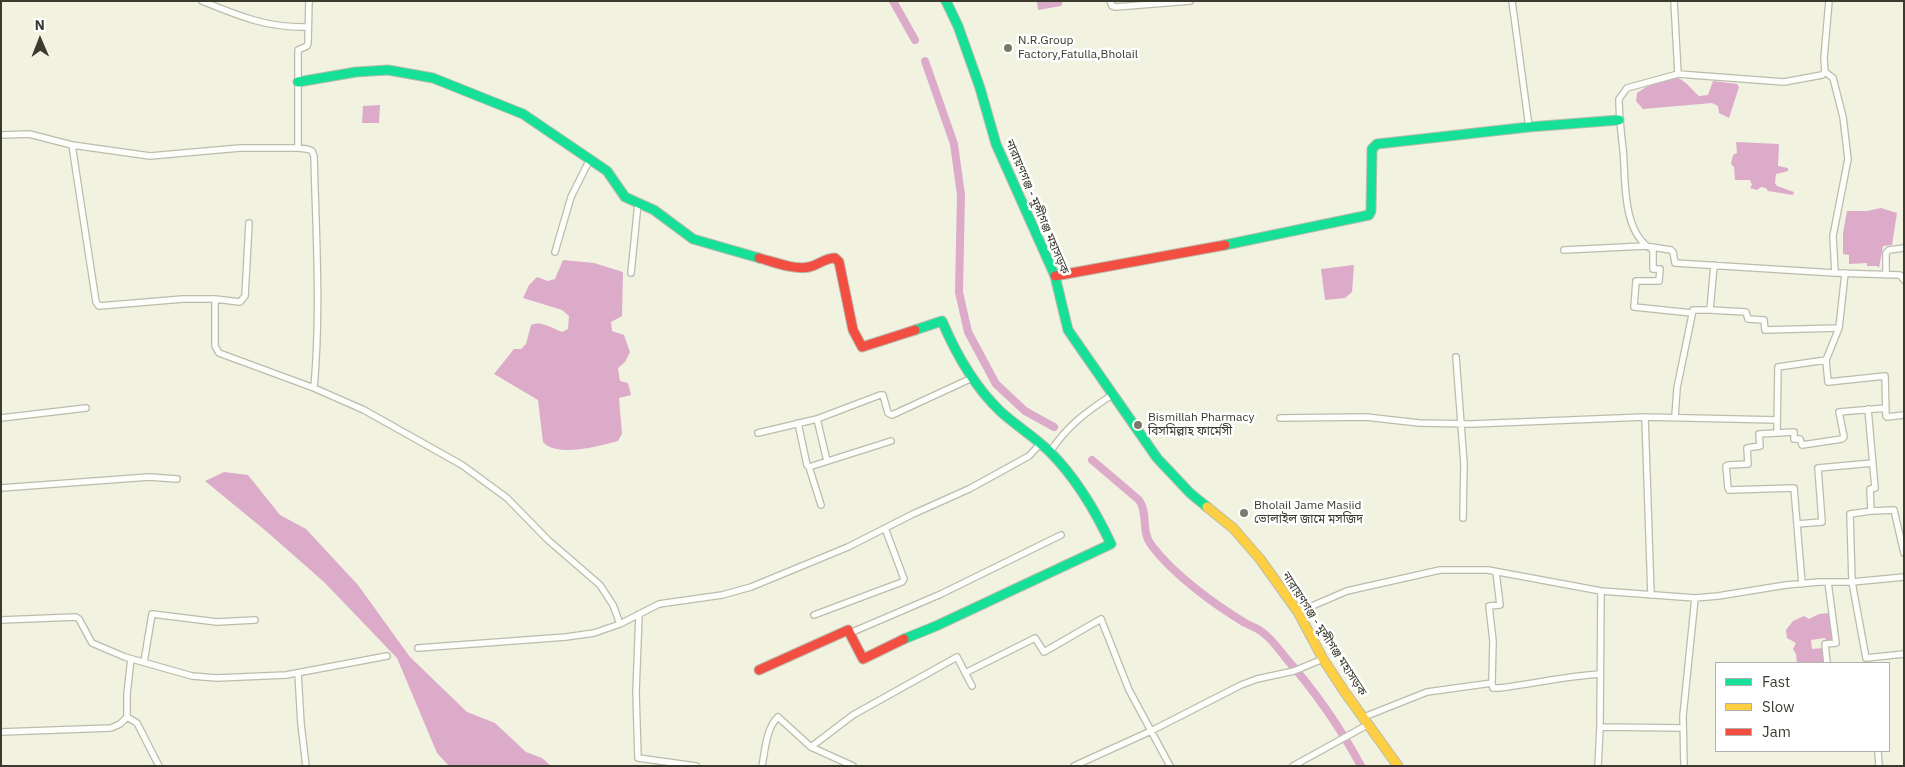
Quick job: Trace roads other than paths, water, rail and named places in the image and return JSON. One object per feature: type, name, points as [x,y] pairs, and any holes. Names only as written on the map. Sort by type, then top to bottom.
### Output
[{"type":"street","points":[[202,1],[249,20],[285,28],[308,27]]},
{"type":"street","points":[[298,148],[298,50],[307,46],[309,1]]},
{"type":"street","name":"নারায়ণগঞ্জ - মুন্সীগঞ্জ মহাসড়ক","points":[[946,1],[958,26],[980,88],[996,144],[1055,276],[1068,330],[1157,458],[1190,492],[1233,528],[1260,559],[1298,612],[1323,659],[1398,766]]},
{"type":"street","points":[[1110,1],[1112,6],[1116,7],[1190,1]]},
{"type":"street","points":[[1512,1],[1529,127]]},
{"type":"street","points":[[1674,1],[1678,74]]},
{"type":"street","points":[[1828,1],[1824,58],[1825,72],[1833,78],[1843,116],[1848,159],[1833,236],[1835,273]]},
{"type":"street","points":[[298,82],[356,72],[388,70],[433,78],[523,114],[606,171],[625,197],[654,210],[664,220],[693,239],[754,257],[801,268],[811,267],[830,258],[835,258],[839,262],[853,330],[862,347],[942,321],[956,354],[972,378],[999,410],[1050,452],[1085,494],[1094,508],[1110,544],[936,626],[908,636],[863,659],[848,630],[759,670]]},
{"type":"street","points":[[1692,313],[1634,307],[1636,281],[1659,280],[1660,269],[1653,269],[1653,250],[1645,246],[1631,219],[1627,206],[1619,120],[1619,99],[1627,88],[1678,74],[1784,82],[1822,75],[1825,72]]},
{"type":"street","points":[[1055,276],[1175,255],[1369,215],[1372,149],[1377,144],[1529,127],[1619,120]]},
{"type":"street","points":[[1,135],[29,134],[72,145],[150,156],[240,148],[298,148],[312,151],[314,156],[319,293],[314,388]]},
{"type":"street","points":[[72,145],[96,302],[99,306],[183,299],[215,299],[240,302],[245,296],[249,223]]},
{"type":"street","points":[[555,252],[571,197],[590,159]]},
{"type":"street","points":[[631,273],[638,203]]},
{"type":"street","points":[[1564,250],[1645,246],[1671,250],[1675,263],[1900,275],[1904,280]]},
{"type":"street","points":[[1886,274],[1887,251],[1904,248]]},
{"type":"street","points":[[1710,310],[1714,265]]},
{"type":"street","points":[[1845,273],[1839,328],[1826,360],[1828,382],[1885,376],[1886,417],[1904,415]]},
{"type":"street","points":[[215,299],[215,346],[219,354],[314,388],[364,410],[462,466],[507,498],[548,540],[600,585],[614,605],[620,624]]},
{"type":"street","points":[[1676,417],[1677,388],[1694,309],[1746,312],[1748,320],[1764,320],[1765,330],[1839,328]]},
{"type":"street","points":[[1456,357],[1464,464],[1463,518]]},
{"type":"street","points":[[1778,433],[1778,367],[1826,360]]},
{"type":"street","points":[[758,434],[817,419],[882,395],[888,413],[892,415],[972,378]]},
{"type":"street","points":[[1050,452],[1060,436],[1080,417],[1112,395]]},
{"type":"street","points":[[1,418],[86,408]]},
{"type":"street","points":[[1802,584],[1794,488],[1729,490],[1727,465],[1748,464],[1747,449],[1760,446],[1760,434],[1794,432],[1794,439],[1800,439],[1802,445],[1842,439],[1844,437],[1839,412],[1886,408]]},
{"type":"street","points":[[1868,409],[1875,488],[1870,489],[1870,512]]},
{"type":"street","points":[[1280,418],[1366,417],[1419,423],[1462,424],[1645,417],[1777,420]]},
{"type":"street","points":[[1645,417],[1651,595]]},
{"type":"street","points":[[817,419],[827,461]]},
{"type":"street","points":[[798,423],[807,465],[821,505]]},
{"type":"street","points":[[809,467],[891,441]]},
{"type":"street","points":[[418,648],[566,637],[594,633],[620,624],[660,604],[722,595],[751,587],[848,547],[969,489],[1029,456],[1040,444]]},
{"type":"street","points":[[1797,524],[1822,522],[1818,468],[1873,463]]},
{"type":"street","points":[[1,488],[149,477],[177,480]]},
{"type":"street","points":[[1904,553],[1894,510],[1850,514],[1852,582],[1866,661],[1904,654]]},
{"type":"street","points":[[814,614],[902,582],[904,579],[885,528]]},
{"type":"street","points":[[850,633],[941,594],[1061,535]]},
{"type":"street","points":[[1298,612],[1348,592],[1390,580],[1440,570],[1488,570],[1601,591],[1695,598],[1802,584],[1904,577]]},
{"type":"street","points":[[1496,572],[1500,605],[1489,606],[1493,641],[1493,688],[1557,680],[1580,675],[1600,674]]},
{"type":"street","points":[[1827,662],[1825,644],[1836,643],[1828,582]]},
{"type":"street","points":[[1598,766],[1601,591]]},
{"type":"street","points":[[1684,766],[1683,716],[1695,598]]},
{"type":"street","points":[[144,662],[152,614],[218,622],[255,620]]},
{"type":"street","points":[[640,614],[636,692],[638,758],[696,766]]},
{"type":"street","points":[[1,620],[76,617],[79,619],[92,643],[131,659],[174,672],[217,678],[286,675],[387,656]]},
{"type":"street","points":[[965,673],[1035,638],[1044,652],[1101,620],[1129,690],[1170,766]]},
{"type":"street","points":[[811,748],[853,715],[957,657],[972,686]]},
{"type":"street","points":[[1,732],[111,728],[120,724],[127,717],[127,694],[131,659]]},
{"type":"street","points":[[1074,766],[1151,731],[1241,685],[1294,671],[1323,659]]},
{"type":"street","points":[[298,673],[306,766]]},
{"type":"street","points":[[1293,766],[1348,735],[1366,721],[1427,692],[1492,683]]},
{"type":"street","points":[[127,717],[137,722],[159,766]]},
{"type":"street","points":[[762,766],[768,737],[773,722],[778,717],[811,748],[853,766]]},
{"type":"street","points":[[1600,727],[1683,728]]},
{"type":"street","points":[[1878,752],[1879,766]]},
{"type":"waterway","points":[[893,1],[915,40]]},
{"type":"waterway","points":[[925,61],[954,144],[961,195],[959,292],[968,332],[996,384],[1025,411],[1054,427]]},
{"type":"waterway","points":[[1092,460],[1139,500],[1144,511],[1148,540],[1171,568],[1220,607],[1260,631],[1274,643],[1326,709],[1361,766]]},
{"type":"place","name":"N.R.Group Factory,Fatulla,Bholail","points":[[1008,48]]},
{"type":"place","name":"Bismillah Pharmacy বিসমিল্লাহ ফার্মেসী","points":[[1138,425]]},
{"type":"place","name":"Bholail Jame Masjid ভোলাইল জামে মসজিদ","points":[[1244,513]]}]
